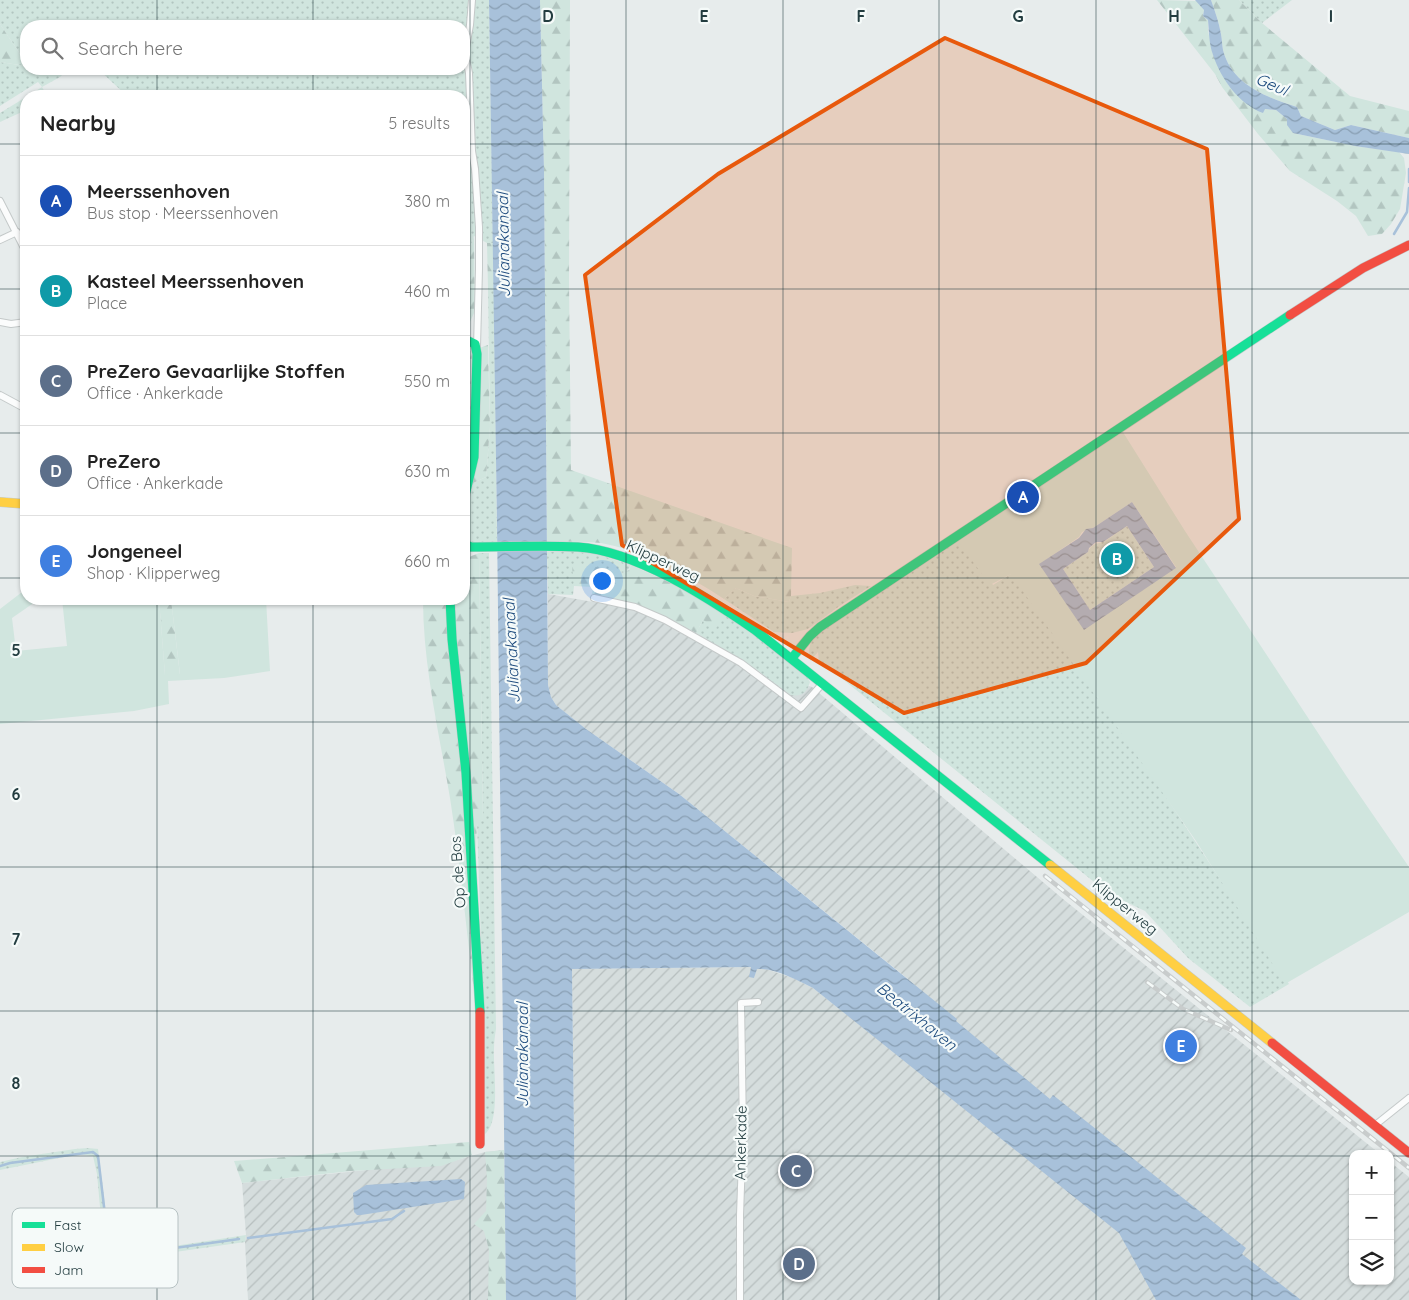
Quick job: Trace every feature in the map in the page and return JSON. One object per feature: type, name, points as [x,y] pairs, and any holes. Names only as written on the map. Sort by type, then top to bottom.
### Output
[{"type":"street","points":[[470,25],[472,0]]},
{"type":"street","points":[[469,75],[470,90]]},
{"type":"street","points":[[470,99],[480,269],[474,457],[470,474]]},
{"type":"street","points":[[0,201],[20,239]]},
{"type":"street","points":[[0,240],[17,232]]},
{"type":"street","points":[[792,658],[810,636],[832,619],[1331,288],[1363,268],[1409,245]]},
{"type":"street","points":[[0,322],[11,324],[20,323]]},
{"type":"street","points":[[470,342],[475,344],[477,348]]},
{"type":"street","points":[[0,395],[20,406]]},
{"type":"street","points":[[0,502],[20,504]]},
{"type":"street","name":"Klipperweg","points":[[470,547],[578,547],[606,551],[649,568],[717,604],[792,658],[1409,1153]]},
{"type":"street","points":[[594,598],[635,607],[666,620],[741,663],[801,708],[823,683]]},
{"type":"street","name":"Op de Bos","points":[[450,605],[466,773],[479,993],[480,1144]]},
{"type":"street","name":"Ankerkade","points":[[740,1300],[740,1215],[743,1131],[742,1003],[758,1002]]},
{"type":"street","points":[[1374,1126],[1409,1098]]},
{"type":"highlighted area","points":[[945,38],[1207,149],[1239,519],[1086,663],[904,713],[622,545],[585,275],[718,174]]},
{"type":"shaded area","name":"Beatrixhaven","points":[[548,594],[633,609],[661,622],[739,666],[782,683],[790,680],[812,687],[1063,899],[1375,1150],[1349,1150],[1349,1285],[1394,1285],[1394,1165],[1409,1177],[1409,1300],[576,1300],[572,969],[751,967],[754,978],[757,968],[763,968],[793,978],[813,988],[865,1029],[908,979],[679,794],[586,729],[556,705],[551,697],[548,685]]},
{"type":"shaded area","points":[[504,1150],[506,1300],[248,1300],[242,1183],[453,1161],[485,1152]]},
{"type":"green space","points":[[0,0],[489,0],[493,243],[487,243],[474,236],[470,249],[470,90],[121,90],[104,75],[470,75],[470,20],[20,20],[20,54],[0,24]]},
{"type":"green space","points":[[540,0],[570,0],[569,281],[571,470],[792,548],[791,596],[789,602],[754,596],[736,588],[724,599],[665,565],[616,546],[588,542],[547,541],[544,171]]},
{"type":"green space","points":[[1157,0],[1197,1],[1204,10],[1203,16],[1208,20],[1208,31],[1213,55],[1229,86],[1265,109],[1276,110],[1287,119],[1293,133],[1355,146],[1399,152],[1404,158],[1406,173],[1400,209],[1382,234],[1368,236],[1356,216],[1337,201],[1290,171],[1258,134],[1222,87],[1215,74]]},
{"type":"green space","points":[[1211,0],[1239,0],[1262,23],[1350,96],[1409,111],[1409,138],[1351,125],[1335,130],[1301,116],[1297,107],[1262,94],[1252,88],[1242,81],[1227,62]]},
{"type":"green space","points":[[1239,0],[1292,0],[1262,23]]},
{"type":"green space","points":[[0,24],[20,54],[20,65],[0,62]]},
{"type":"green space","points":[[0,62],[20,65],[20,75],[62,75],[42,87],[38,82],[25,90],[20,90],[20,93],[0,106]]},
{"type":"green space","points":[[20,101],[20,113],[0,122],[0,113]]},
{"type":"green space","points":[[474,236],[475,311],[470,322],[470,249]]},
{"type":"green space","points":[[487,243],[493,243],[494,288],[488,288]]},
{"type":"green space","points":[[488,288],[494,288],[497,542],[470,543],[470,494],[473,483],[486,477],[490,427]]},
{"type":"green space","points":[[488,345],[490,427],[486,477],[473,483],[470,487],[470,351]]},
{"type":"green space","points":[[1121,429],[1185,531],[1347,777],[1409,867],[1409,912],[1285,984],[1196,841],[1011,574],[990,585],[957,540]],"holes":[[[1132,502],[1176,567],[1084,629],[1040,564],[1079,537],[1082,532],[1093,528]]]},
{"type":"green space","points":[[1127,526],[1154,567],[1090,610],[1063,569],[1088,552],[1093,545],[1105,541]]},
{"type":"green space","points":[[960,538],[993,585],[1017,570],[1289,984],[1250,1007],[1188,958],[1145,911],[1109,894],[819,660],[818,652],[810,661],[810,646],[813,639],[819,633]]},
{"type":"green space","points":[[572,551],[596,554],[631,565],[625,572],[620,573],[610,570],[574,586],[573,595],[548,594],[547,552]]},
{"type":"green space","points":[[479,553],[489,553],[496,1029],[494,1046],[495,1107],[490,1128],[485,1134],[477,822],[483,820]]},
{"type":"green space","points":[[479,553],[483,820],[477,823],[473,925],[474,991],[454,822],[429,674],[423,605],[470,605],[470,557]]},
{"type":"green space","points":[[631,565],[686,590],[727,614],[716,628],[703,620],[696,633],[646,609],[592,594],[593,587],[574,586],[572,566],[592,566],[623,573],[629,570]]},
{"type":"green space","points":[[855,585],[871,586],[808,629],[792,633],[774,632],[724,599],[736,588],[754,596],[789,602],[791,596],[820,593]]},
{"type":"green space","points":[[20,594],[20,605],[31,605],[12,618],[16,651],[67,646],[63,605],[159,605],[165,675],[180,674],[172,605],[266,605],[270,671],[224,678],[168,681],[169,704],[134,711],[0,724],[0,609]]},
{"type":"green space","points":[[159,605],[172,605],[180,675],[165,675]]},
{"type":"green space","points":[[727,614],[805,674],[810,682],[806,691],[798,695],[791,695],[747,663],[696,633],[703,620]]},
{"type":"green space","points":[[469,1142],[472,1155],[441,1166],[351,1171],[242,1183],[234,1161]]},
{"type":"green space","points":[[75,1149],[98,1149],[105,1208],[100,1208],[97,1174],[93,1156],[79,1154],[0,1170],[0,1162]]},
{"type":"green space","points":[[504,1150],[506,1300],[488,1300],[489,1250],[484,1231],[474,1224],[486,1211],[487,1179],[485,1152]]},
{"type":"green space","points":[[246,1235],[245,1242],[178,1252],[178,1245]]},
{"type":"water","name":"Julianakanaal","points":[[489,0],[540,0],[544,171],[548,685],[551,697],[556,705],[586,729],[679,794],[957,1019],[956,1021],[1050,1099],[1053,1095],[1246,1248],[1242,1254],[1301,1300],[1156,1300],[1119,1233],[813,988],[771,970],[757,969],[754,978],[749,977],[751,967],[572,969],[576,1300],[506,1300]]},
{"type":"water","points":[[1195,0],[1211,0],[1227,62],[1242,81],[1262,94],[1297,107],[1301,116],[1335,130],[1351,125],[1409,138],[1409,154],[1355,146],[1293,133],[1287,125],[1287,119],[1276,110],[1265,109],[1263,113],[1246,104],[1226,82],[1216,64],[1209,38],[1208,20],[1203,16],[1204,10]]},
{"type":"water","points":[[1132,502],[1176,568],[1084,630],[1039,564],[1079,538],[1086,529],[1093,528]],"holes":[[[1127,526],[1154,567],[1090,610],[1063,569],[1088,552],[1089,548],[1096,542],[1103,542]]]},
{"type":"water","points":[[461,1179],[465,1182],[464,1199],[361,1215],[357,1215],[354,1212],[353,1193],[366,1185]]},
{"type":"waterway","points":[[1409,169],[1409,182]]},
{"type":"waterway","points":[[1394,234],[1407,212],[1409,188]]},
{"type":"waterway","points":[[0,1166],[93,1152],[98,1156],[104,1208]]},
{"type":"waterway","points":[[248,1238],[392,1219],[404,1211]]},
{"type":"waterway","points":[[178,1248],[239,1239]]},
{"type":"railway","points":[[1045,876],[1409,1168]]},
{"type":"railway","points":[[1147,982],[1183,1009],[1231,1030]]},
{"type":"traffic: fast","points":[[792,658],[820,627],[1290,315]]},
{"type":"traffic: fast","points":[[470,342],[475,344],[477,354],[474,457],[470,474]]},
{"type":"traffic: fast","points":[[470,547],[565,546],[600,550],[647,566],[693,590],[755,630],[1050,865]]},
{"type":"traffic: fast","points":[[450,605],[466,773],[480,1012]]},
{"type":"traffic: slow","points":[[0,502],[20,504]]},
{"type":"traffic: slow","points":[[1050,865],[1272,1043]]},
{"type":"traffic: jam","points":[[1290,315],[1363,268],[1409,245]]},
{"type":"traffic: jam","points":[[480,1012],[480,1144]]},
{"type":"traffic: jam","points":[[1272,1043],[1409,1153]]},
{"type":"place","name":"Meerssenhoven","points":[[1023,497]]},
{"type":"place","name":"Kasteel Meerssenhoven","points":[[1117,559]]},
{"type":"place","name":"Jongeneel","points":[[1181,1046]]},
{"type":"place","name":"PreZero Gevaarlijke Stoffen","points":[[796,1171]]},
{"type":"place","name":"PreZero","points":[[799,1264]]},
{"type":"water label","name":"Geul","points":[[1272,84]]}]
